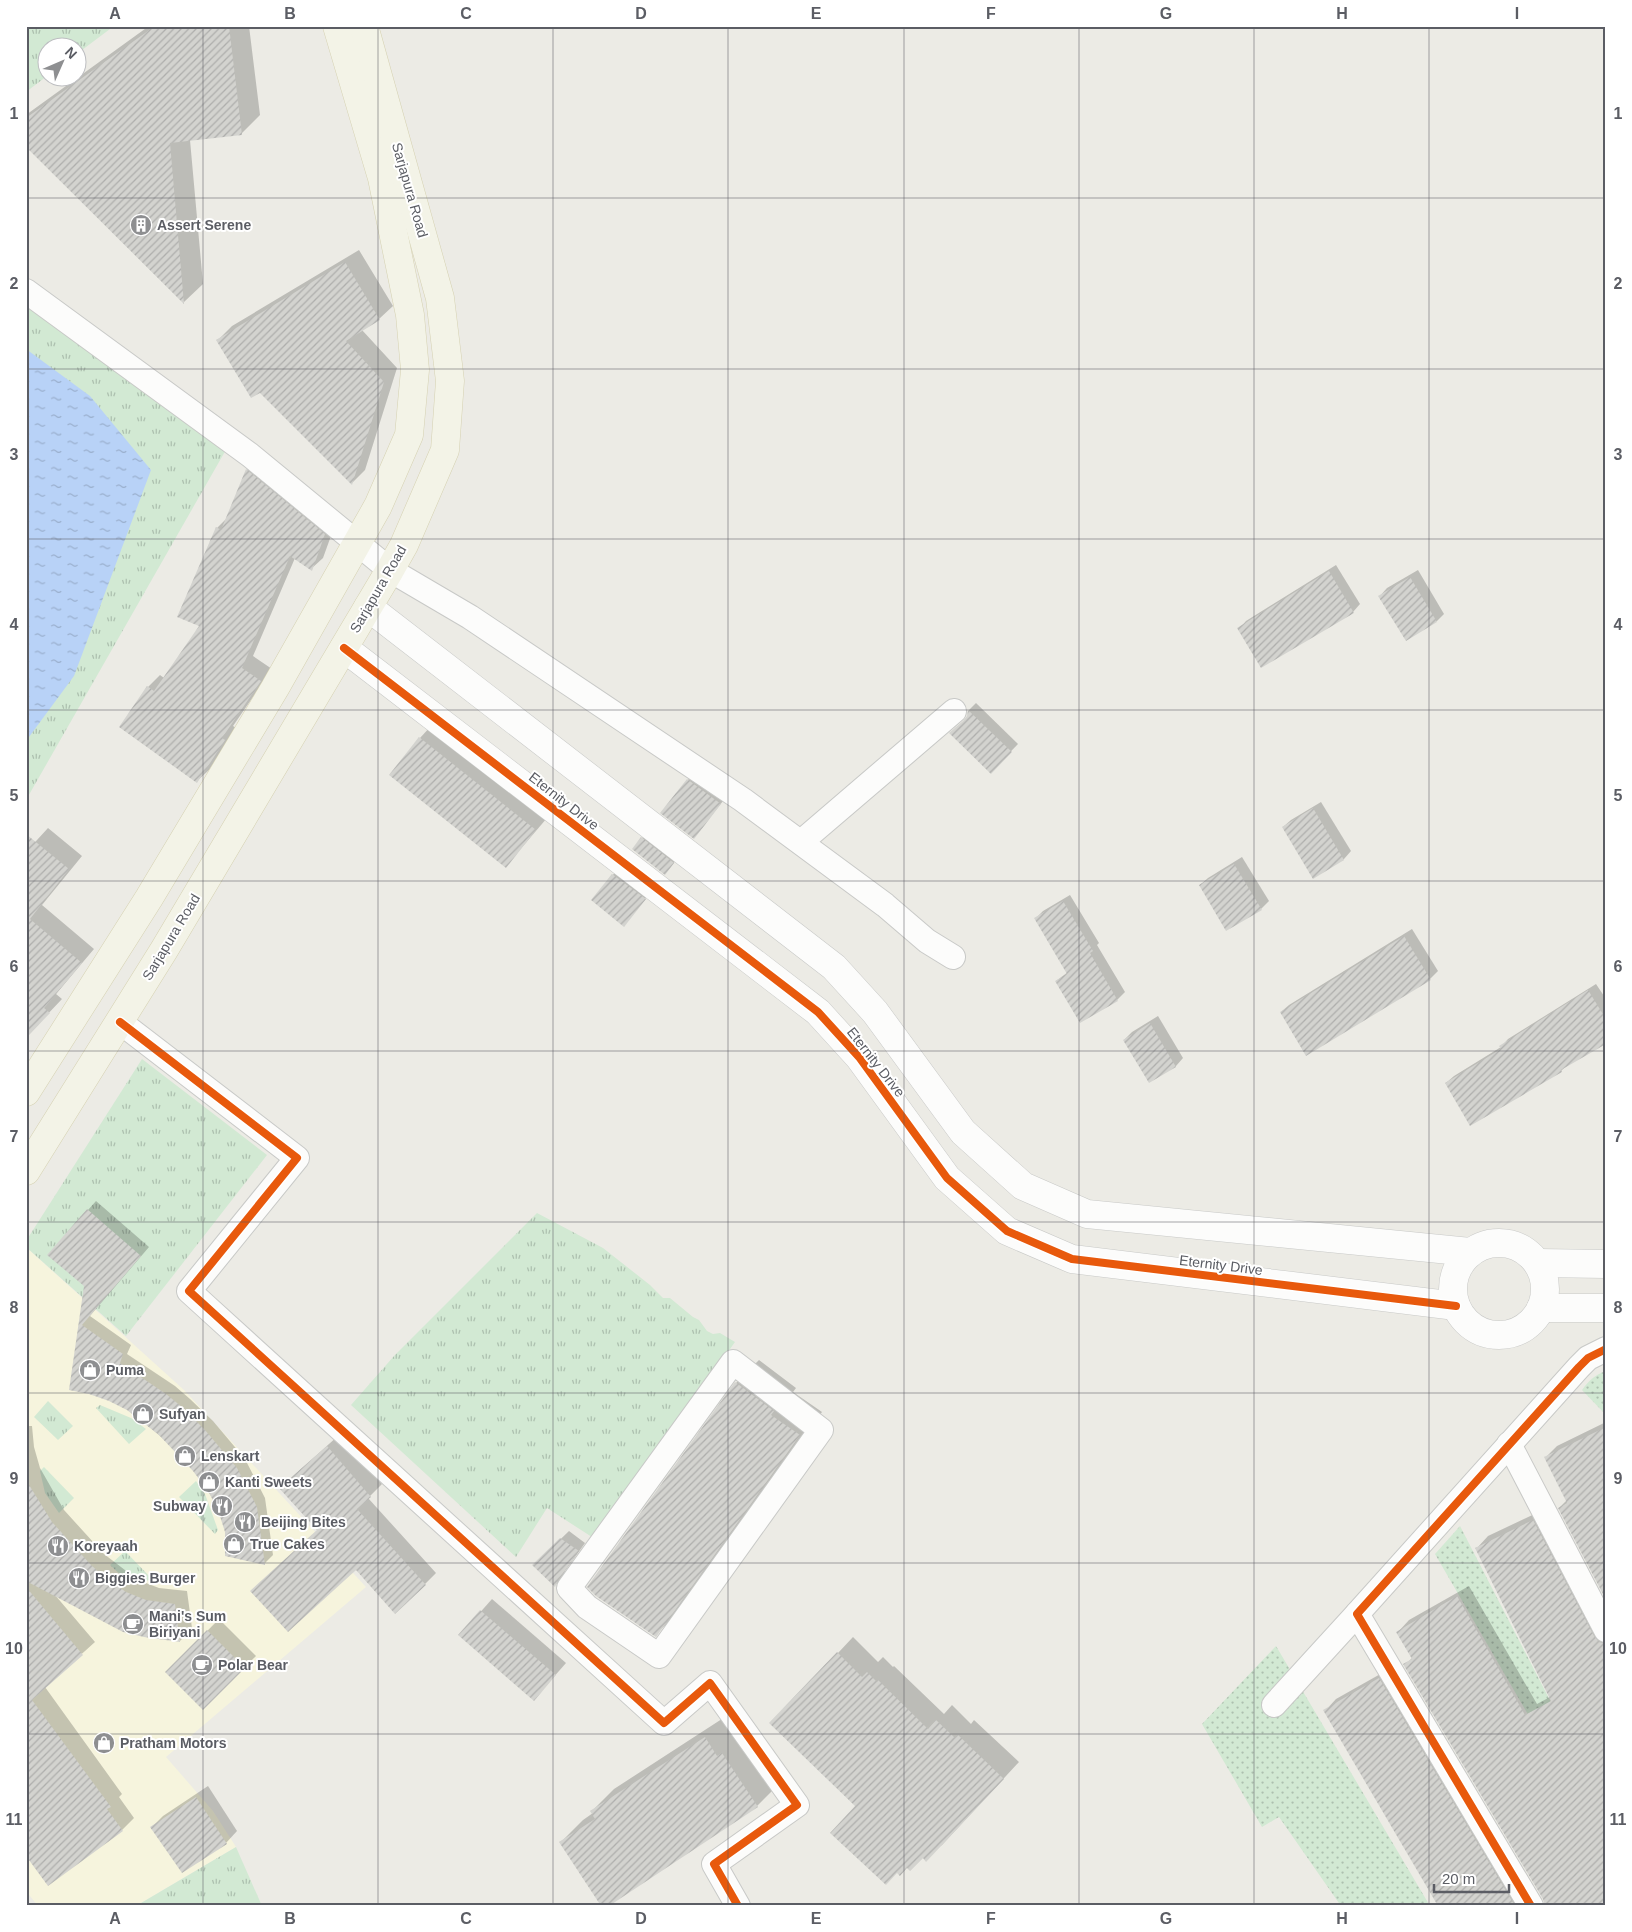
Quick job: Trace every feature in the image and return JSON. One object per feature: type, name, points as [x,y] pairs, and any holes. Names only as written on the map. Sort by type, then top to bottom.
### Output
[{"type":"main road","name":"Sarjapura Road","points":[[26,1092],[149,898],[275,688],[378,506],[409,435],[415,370],[410,314],[382,178],[337,26]]},
{"type":"main road","name":"Sarjapura Road","points":[[26,1170],[120,1022],[390,570],[404,545],[445,450],[450,381],[440,298],[364,26]]},
{"type":"street","points":[[26,291],[250,455],[390,570],[470,617],[743,800],[885,906],[928,941],[953,957]]},
{"type":"street","name":"Eternity Drive","points":[[368,607],[834,967],[875,1012],[963,1132],[1023,1186],[1087,1214],[1470,1252],[1483,1245],[1498,1242],[1513,1244],[1527,1252],[1538,1263]]},
{"type":"street","name":"Eternity Drive","points":[[344,648],[818,1012],[859,1057],[947,1178],[1007,1231],[1072,1259],[1456,1306]]},
{"type":"street","points":[[801,842],[954,711]]},
{"type":"street","points":[[120,1022],[297,1158],[189,1291],[664,1723],[710,1683],[797,1805],[714,1864],[738,1906]]},
{"type":"street","points":[[1470,1252],[1460,1263],[1454,1277],[1453,1292],[1456,1306],[1464,1319],[1476,1329],[1489,1334],[1505,1335],[1520,1331],[1533,1321],[1541,1308],[1546,1293],[1544,1277],[1538,1263],[1606,1264]]},
{"type":"street","points":[[1541,1308],[1606,1308]]},
{"type":"street","points":[[1274,1705],[1588,1358],[1606,1349]]},
{"type":"street","points":[[734,1362],[821,1430],[659,1656],[615,1626],[587,1607],[569,1588],[734,1362]]},
{"type":"street","points":[[1509,1444],[1606,1630]]},
{"type":"street","points":[[1358,1614],[1531,1906]]},
{"type":"street","points":[[592,1657],[615,1626]]},
{"type":"shaded area","points":[[26,1247],[184,1390],[366,1587],[166,1757],[213,1811],[236,1847],[136,1906],[38,1906],[26,1891]]},
{"type":"green space","points":[[26,26],[114,26],[88,46],[88,38],[38,38],[38,83],[26,92]]},
{"type":"green space","points":[[26,299],[227,448],[26,800]]},
{"type":"green space","points":[[142,1059],[267,1155],[126,1336],[26,1247],[26,1241]]},
{"type":"green space","points":[[537,1213],[603,1248],[650,1285],[663,1298],[670,1298],[699,1320],[707,1331],[713,1334],[720,1333],[735,1342],[595,1539],[547,1508],[516,1557],[351,1405],[394,1356]]},
{"type":"green space","points":[[1606,1371],[1606,1415],[1582,1390],[1592,1378]]},
{"type":"green space","points":[[48,1401],[73,1426],[58,1440],[34,1417]]},
{"type":"green space","points":[[100,1405],[131,1418],[146,1429],[129,1444],[96,1408]]},
{"type":"green space","points":[[44,1467],[74,1498],[59,1513],[45,1493],[40,1471]]},
{"type":"green space","points":[[196,1481],[205,1494],[218,1530],[215,1534],[179,1497]]},
{"type":"green space","points":[[1460,1526],[1606,1809],[1606,1849],[1435,1554]]},
{"type":"green space","points":[[125,1551],[151,1578],[147,1581],[124,1578],[110,1565]]},
{"type":"green space","points":[[1276,1646],[1430,1906],[1341,1906],[1279,1817],[1262,1827],[1202,1724]]},
{"type":"green space","points":[[236,1847],[262,1906],[136,1906]]},
{"type":"water","points":[[26,349],[90,396],[151,470],[74,676],[26,741]]},
{"type":"building","name":"Assert Serene","points":[[155,26],[229,26],[242,135],[170,143],[184,304],[26,147],[26,118],[68,88],[88,88],[88,74]]},
{"type":"building","points":[[345,262],[380,320],[346,341],[384,382],[352,485],[260,393],[251,398],[216,340]]},
{"type":"building","points":[[246,469],[325,534],[312,571],[290,556],[242,668],[261,681],[222,738],[225,740],[197,783],[119,727],[147,686],[154,691],[199,626],[177,617],[216,527],[221,530]]},
{"type":"building","points":[[1329,571],[1354,613],[1261,668],[1237,628]]},
{"type":"building","points":[[1410,577],[1437,622],[1406,641],[1378,596]]},
{"type":"building","points":[[968,710],[1012,752],[991,774],[949,733],[963,721],[967,716]]},
{"type":"building","points":[[419,737],[536,830],[506,868],[389,775]]},
{"type":"building","points":[[687,779],[721,804],[694,839],[660,813]]},
{"type":"building","points":[[1313,808],[1344,860],[1313,879],[1282,827]]},
{"type":"building","points":[[26,834],[69,869],[30,919],[82,963],[44,1008],[50,1013],[26,1038]]},
{"type":"building","points":[[641,837],[674,863],[665,875],[632,849]]},
{"type":"building","points":[[1234,864],[1262,910],[1226,931],[1199,885]]},
{"type":"building","points":[[612,874],[646,899],[624,927],[591,900]]},
{"type":"building","points":[[1063,901],[1093,951],[1090,953],[1118,1001],[1080,1023],[1055,981],[1067,974],[1034,918]]},
{"type":"building","points":[[1404,936],[1431,980],[1306,1056],[1280,1012]]},
{"type":"building","points":[[1588,990],[1606,1019],[1606,1044],[1470,1126],[1445,1083],[1501,1049],[1499,1046]]},
{"type":"building","points":[[1150,1023],[1176,1067],[1149,1083],[1123,1040]]},
{"type":"building","points":[[87,1209],[141,1256],[82,1325],[123,1354],[120,1363],[182,1407],[205,1430],[237,1468],[257,1507],[265,1565],[225,1556],[225,1532],[218,1510],[208,1491],[193,1471],[159,1435],[127,1410],[109,1401],[69,1390],[84,1286],[47,1255]]},
{"type":"building","points":[[735,1382],[774,1411],[771,1415],[800,1435],[656,1637],[596,1596],[587,1587]]},
{"type":"building","points":[[1606,1427],[1606,1600],[1558,1508],[1567,1503],[1544,1457]]},
{"type":"building","points":[[327,1446],[371,1497],[357,1509],[426,1585],[395,1614],[356,1570],[288,1632],[250,1591],[317,1530],[279,1488]]},
{"type":"building","points":[[26,1480],[52,1522],[92,1566],[107,1579],[126,1592],[146,1600],[175,1604],[180,1642],[123,1632],[26,1581]]},
{"type":"building","points":[[1533,1520],[1594,1636],[1599,1642],[1606,1644],[1606,1906],[1545,1906],[1543,1899],[1403,1664],[1412,1659],[1396,1632],[1457,1596],[1525,1715],[1551,1701],[1475,1548]]},
{"type":"building","points":[[560,1538],[579,1551],[555,1587],[532,1565]]},
{"type":"building","points":[[26,1587],[83,1655],[32,1700],[111,1807],[107,1809],[123,1831],[48,1886],[26,1856]]},
{"type":"building","points":[[480,1610],[556,1675],[534,1701],[458,1635]]},
{"type":"building","points":[[207,1630],[245,1668],[203,1710],[165,1672]]},
{"type":"building","points":[[837,1652],[862,1677],[867,1672],[877,1682],[878,1680],[928,1729],[936,1720],[955,1738],[958,1735],[1004,1779],[926,1862],[923,1858],[910,1871],[907,1868],[900,1876],[897,1873],[886,1885],[830,1833],[855,1806],[769,1723]]},
{"type":"building","points":[[1379,1678],[1515,1906],[1438,1906],[1323,1710]]},
{"type":"building","points":[[705,1737],[717,1756],[722,1753],[758,1807],[609,1906],[601,1906],[559,1842],[595,1819],[590,1811]]},
{"type":"building","points":[[196,1797],[227,1844],[182,1873],[150,1827]]},
{"type":"cycle path","points":[[344,648],[818,1012],[859,1057],[947,1178],[1007,1231],[1072,1259],[1456,1306]]},
{"type":"cycle path","points":[[120,1022],[297,1158],[189,1291],[664,1723],[710,1683],[797,1805],[714,1864],[738,1906]]},
{"type":"cycle path","points":[[1531,1906],[1357,1614],[1579,1367],[1588,1358],[1606,1349]]},
{"type":"place","name":"Assert Serene","points":[[141,225]]},
{"type":"place","name":"Puma","points":[[90,1370]]},
{"type":"place","name":"Sufyan","points":[[143,1414]]},
{"type":"place","name":"Lenskart","points":[[185,1456]]},
{"type":"place","name":"Kanti Sweets","points":[[209,1482]]},
{"type":"place","name":"Subway","points":[[222,1506]]},
{"type":"place","name":"Beijing Bites","points":[[245,1522]]},
{"type":"place","name":"True Cakes","points":[[234,1544]]},
{"type":"place","name":"Koreyaah","points":[[58,1546]]},
{"type":"place","name":"Biggies Burger","points":[[79,1578]]},
{"type":"place","name":"Mani's Sum Biriyani","points":[[133,1624]]},
{"type":"place","name":"Polar Bear","points":[[202,1665]]},
{"type":"place","name":"Pratham Motors","points":[[104,1743]]}]
